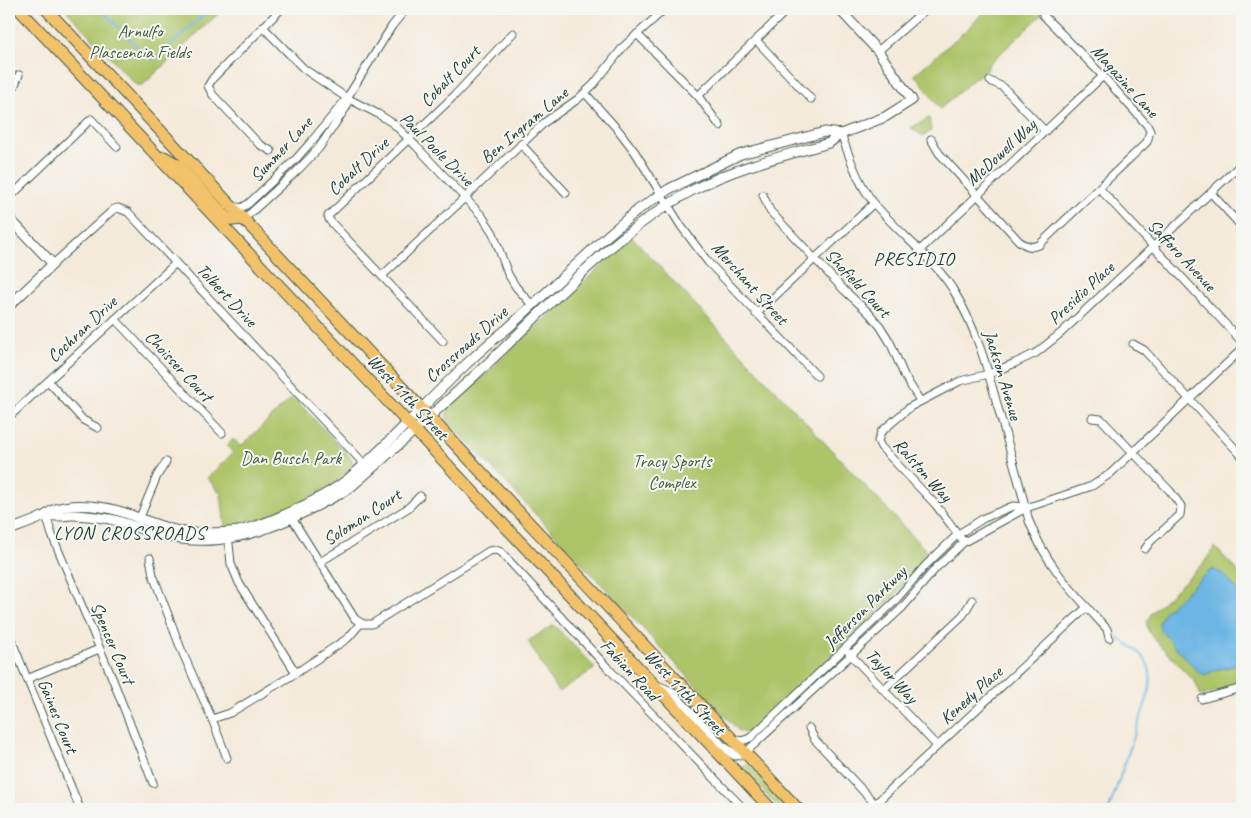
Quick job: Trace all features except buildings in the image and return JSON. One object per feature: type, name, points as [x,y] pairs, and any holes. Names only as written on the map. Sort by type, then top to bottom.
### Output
[{"type":"main road","name":"West 11th Street","points":[[20,9],[771,809]]},
{"type":"main road","name":"West 11th Street","points":[[46,9],[798,809]]},
{"type":"main road","points":[[157,155],[178,165],[226,217],[233,220],[244,219]]},
{"type":"street","points":[[271,151],[259,144],[213,95],[208,86],[213,78],[281,9]]},
{"type":"street","name":"Summer Lane","points":[[230,205],[241,208],[248,204],[296,159],[347,98],[392,26],[406,9]]},
{"type":"street","name":"Ben Ingram Lane","points":[[382,276],[545,122],[585,93],[624,46],[665,9]]},
{"type":"street","points":[[698,96],[788,9]]},
{"type":"street","points":[[839,9],[878,51],[926,9]]},
{"type":"street","name":"Magazine Lane","points":[[1043,15],[1103,76],[1150,131],[1150,137],[1147,142],[1099,188]]},
{"type":"street","name":"Paul Poole Drive","points":[[263,26],[304,69],[347,98],[394,124],[409,139],[482,216],[493,233],[508,274],[516,287],[532,305]]},
{"type":"street","name":"Cobalt Court","points":[[409,139],[455,95],[513,33]]},
{"type":"street","points":[[637,34],[698,96],[720,126]]},
{"type":"street","points":[[756,40],[811,99]]},
{"type":"street","name":"Crossroads Drive","points":[[9,530],[46,515],[55,517],[92,516],[198,533],[228,535],[290,515],[367,467],[411,426],[429,417],[636,226],[668,205],[713,180],[742,168],[829,143],[841,134],[885,116],[912,100],[878,51]]},
{"type":"street","points":[[9,92],[14,88],[19,75]]},
{"type":"street","name":"McDowell Way","points":[[920,250],[1103,76]]},
{"type":"street","points":[[990,81],[1003,86],[1045,132]]},
{"type":"street","name":"Merchant Street","points":[[585,93],[635,152],[668,205],[708,262],[817,376]]},
{"type":"street","name":"Summer Lane","points":[[244,219],[319,148],[346,106],[347,98]]},
{"type":"street","points":[[9,198],[91,119],[117,147]]},
{"type":"street","name":"Crossroads Drive","points":[[411,426],[421,408],[492,340],[606,236],[661,194],[741,154],[824,132],[841,134]]},
{"type":"street","name":"Jackson Avenue","points":[[841,134],[855,173],[874,203],[920,250],[951,286],[965,311],[979,342],[1035,535],[1048,560],[1062,580],[1107,629],[1109,638]]},
{"type":"street","name":"Cobalt Drive","points":[[382,276],[330,221],[328,216],[331,211],[409,139]]},
{"type":"street","points":[[931,139],[938,154],[1025,245],[1033,247],[1039,245],[1099,188]]},
{"type":"street","points":[[521,144],[566,193]]},
{"type":"street","name":"Presidio Place","points":[[920,401],[960,381],[989,374],[1015,364],[1042,348],[1061,333],[1237,168]]},
{"type":"street","name":"Safforo Avenue","points":[[1099,188],[1242,342]]},
{"type":"street","points":[[1211,193],[1242,227]]},
{"type":"street","name":"Shofield Court","points":[[763,194],[770,211],[880,326],[890,342],[904,375],[920,401]]},
{"type":"street","points":[[756,314],[874,203]]},
{"type":"street","name":"Tolbert Drive","points":[[52,264],[106,215],[118,208],[128,212],[367,467]]},
{"type":"street","points":[[9,218],[52,264],[9,306]]},
{"type":"street","name":"Cochran Drive","points":[[9,417],[176,263]]},
{"type":"street","points":[[382,276],[443,340]]},
{"type":"street","name":"Choisser Court","points":[[115,319],[222,433]]},
{"type":"street","points":[[1133,344],[1144,350],[1242,456]]},
{"type":"street","name":"Jefferson Parkway","points":[[745,754],[902,608],[936,568],[964,542],[1026,508],[1092,486],[1111,473],[1242,350]]},
{"type":"street","points":[[48,381],[83,420],[98,428]]},
{"type":"street","name":"Ralston Way","points":[[920,401],[881,432],[878,441],[881,447],[935,504],[957,536],[964,542]]},
{"type":"street","points":[[1092,418],[1102,419],[1170,491],[1181,506],[1180,515],[1151,541],[1145,549]]},
{"type":"street","points":[[137,523],[157,476],[166,462]]},
{"type":"street","name":"Solomon Court","points":[[320,562],[408,508],[420,496]]},
{"type":"street","name":"Jefferson Parkway","points":[[732,739],[742,741],[750,738],[893,603],[926,565],[957,536],[984,518],[1012,506],[1026,508]]},
{"type":"street","name":"Spencer Court","points":[[46,515],[52,535],[153,783]]},
{"type":"street","points":[[212,719],[230,712],[296,673],[348,638],[361,622],[355,618],[290,515]]},
{"type":"street","points":[[228,535],[231,564],[239,583],[296,673]]},
{"type":"street","name":"Fabian Road","points":[[361,622],[372,624],[482,554],[496,550],[506,556],[607,668],[744,809]]},
{"type":"street","points":[[150,558],[153,575],[181,649],[228,758]]},
{"type":"street","points":[[884,689],[963,615],[972,600]]},
{"type":"street","name":"Kenedy Place","points":[[878,806],[937,746],[1087,607]]},
{"type":"street","name":"Gaines Court","points":[[9,634],[80,809]]},
{"type":"street","points":[[27,679],[99,649]]},
{"type":"street","name":"Taylor Way","points":[[845,649],[937,746]]},
{"type":"street","points":[[654,685],[671,692],[722,746],[735,755],[745,754]]},
{"type":"street","points":[[1202,699],[1242,688]]},
{"type":"street","points":[[809,728],[815,740],[878,806]]},
{"type":"green space","name":"Arnulfo Plascencia Fields","points":[[65,9],[223,9],[143,85],[136,85]]},
{"type":"green space","points":[[986,9],[1048,9],[988,65],[988,69],[940,109],[919,79],[914,75],[971,26]]},
{"type":"green space","points":[[929,118],[931,131],[923,136],[911,128]]},
{"type":"green space","name":"Tracy Sports Complex","points":[[632,237],[930,555],[888,603],[754,729],[748,732],[741,732],[737,729],[448,421],[447,417],[450,407]]},
{"type":"green space","name":"Dan Busch Park","points":[[293,397],[352,459],[353,468],[335,483],[293,506],[256,522],[225,528],[221,494],[207,478],[233,453],[227,445],[233,439],[241,446]]},
{"type":"green space","points":[[1215,547],[1242,576],[1242,684],[1201,696],[1196,683],[1153,638],[1147,628],[1147,622],[1152,612],[1203,564]]},
{"type":"green space","points":[[554,625],[594,667],[594,669],[558,692],[528,641]]},
{"type":"green space","points":[[746,764],[791,809],[781,809],[776,805],[745,772],[743,768]]},
{"type":"water","points":[[1213,569],[1223,574],[1242,595],[1242,664],[1216,670],[1205,675],[1198,672],[1160,630],[1159,623],[1164,612]]},
{"type":"waterway","points":[[101,9],[145,55],[155,59],[210,9]]},
{"type":"waterway","points":[[1109,809],[1149,693],[1150,683],[1150,674],[1145,660],[1134,649],[1118,638]]},
{"type":"district","name":"PRESIDIO","points":[[914,258]]},
{"type":"district","name":"LYON CROSSROADS","points":[[130,532]]}]
